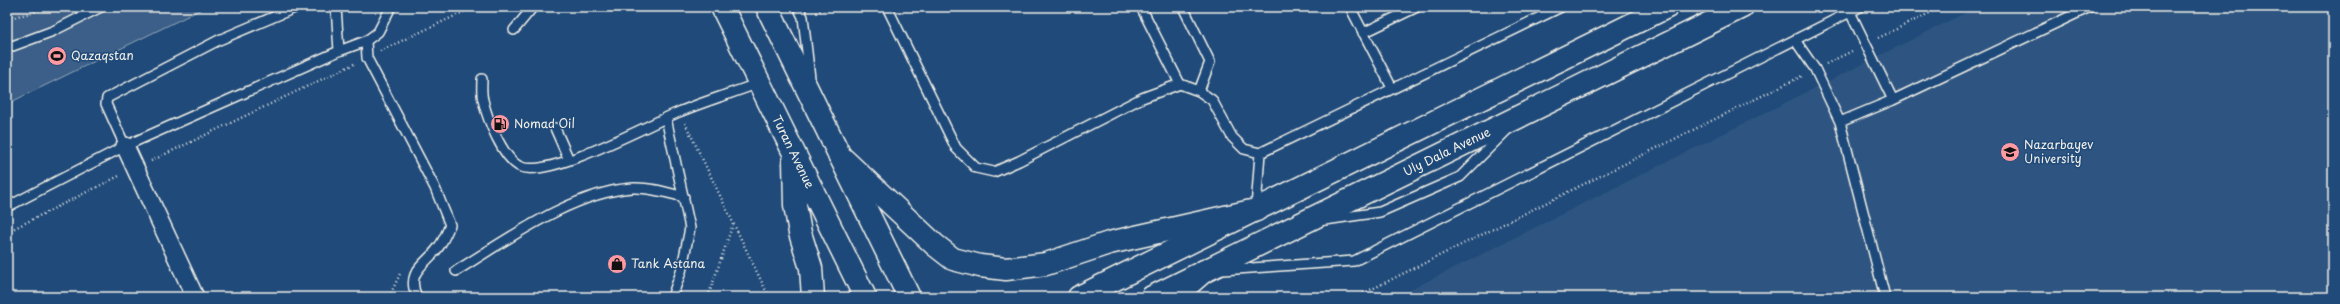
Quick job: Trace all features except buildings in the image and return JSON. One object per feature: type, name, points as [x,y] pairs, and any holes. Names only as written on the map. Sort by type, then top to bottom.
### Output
[{"type":"main road","name":"Turan Avenue","points":[[722,7],[865,297]]},
{"type":"main road","points":[[767,7],[909,297]]},
{"type":"main road","points":[[1080,297],[1667,7]]},
{"type":"main road","name":"Uly Dala Avenue","points":[[1152,297],[1742,7]]},
{"type":"main road","points":[[794,154],[795,205],[800,233],[811,268],[813,297]]},
{"type":"main road","points":[[839,155],[935,245],[953,258],[980,266],[1006,269],[1046,264],[1109,243],[1256,210]]},
{"type":"main road","points":[[1174,297],[1204,271]]},
{"type":"street","points":[[125,146],[195,297]]},
{"type":"lane","points":[[7,48],[53,31],[101,7]]},
{"type":"lane","points":[[125,146],[106,104],[107,98],[219,40],[297,7]]},
{"type":"lane","points":[[336,7],[339,51]]},
{"type":"lane","points":[[7,207],[125,146],[339,51],[366,41],[378,32],[391,7]]},
{"type":"lane","points":[[514,30],[533,7]]},
{"type":"lane","points":[[798,7],[804,18],[812,99]]},
{"type":"lane","points":[[887,7],[956,148],[976,168],[994,172],[1142,98],[1180,84],[1199,91],[1212,100],[1232,137],[1244,149],[1260,153],[1560,7]]},
{"type":"lane","points":[[1141,7],[1180,84]]},
{"type":"lane","points":[[1183,7],[1210,62],[1199,91]]},
{"type":"lane","points":[[1350,7],[1392,88]]},
{"type":"lane","points":[[1363,33],[1417,7]]},
{"type":"lane","points":[[1204,271],[1354,261],[1860,7]]},
{"type":"lane","points":[[1840,122],[1893,100],[2090,7]]},
{"type":"lane","points":[[1850,12],[1893,100]]},
{"type":"lane","points":[[1795,40],[1815,69],[1840,122],[1885,297]]},
{"type":"lane","points":[[366,41],[367,58],[435,188],[450,225],[440,246],[417,268],[413,289],[417,297]]},
{"type":"lane","points":[[482,79],[482,99],[493,130],[507,155],[520,167],[535,170],[603,148],[680,112],[759,83]]},
{"type":"lane","points":[[666,118],[690,228],[689,240],[681,272],[672,297]]},
{"type":"lane","points":[[555,128],[569,160]]},
{"type":"lane","points":[[1256,210],[1260,153]]},
{"type":"lane","points":[[456,271],[562,208],[596,196],[633,188],[684,197]]},
{"type":"path","points":[[7,18],[32,13],[44,7]]},
{"type":"path","points":[[7,232],[135,168],[474,7]]},
{"type":"path","points":[[811,7],[815,14],[828,7]]},
{"type":"path","points":[[1356,297],[1942,7]]},
{"type":"path","points":[[680,112],[769,297]]},
{"type":"path","points":[[708,297],[734,223]]},
{"type":"path","points":[[392,297],[390,293],[397,278],[405,268]]},
{"type":"shaded area","name":"Qazaqstan","points":[[7,7],[206,7],[7,104]]},
{"type":"shaded area","name":"Nazarbayev University","points":[[1977,7],[2333,7],[2333,297],[1396,297]]},
{"type":"place","name":"Qazaqstan","points":[[57,56]]},
{"type":"place","name":"Nomad Oil","points":[[500,124]]},
{"type":"place","name":"Nazarbayev University","points":[[2010,152]]},
{"type":"place","name":"Tank Astana","points":[[617,264]]}]
